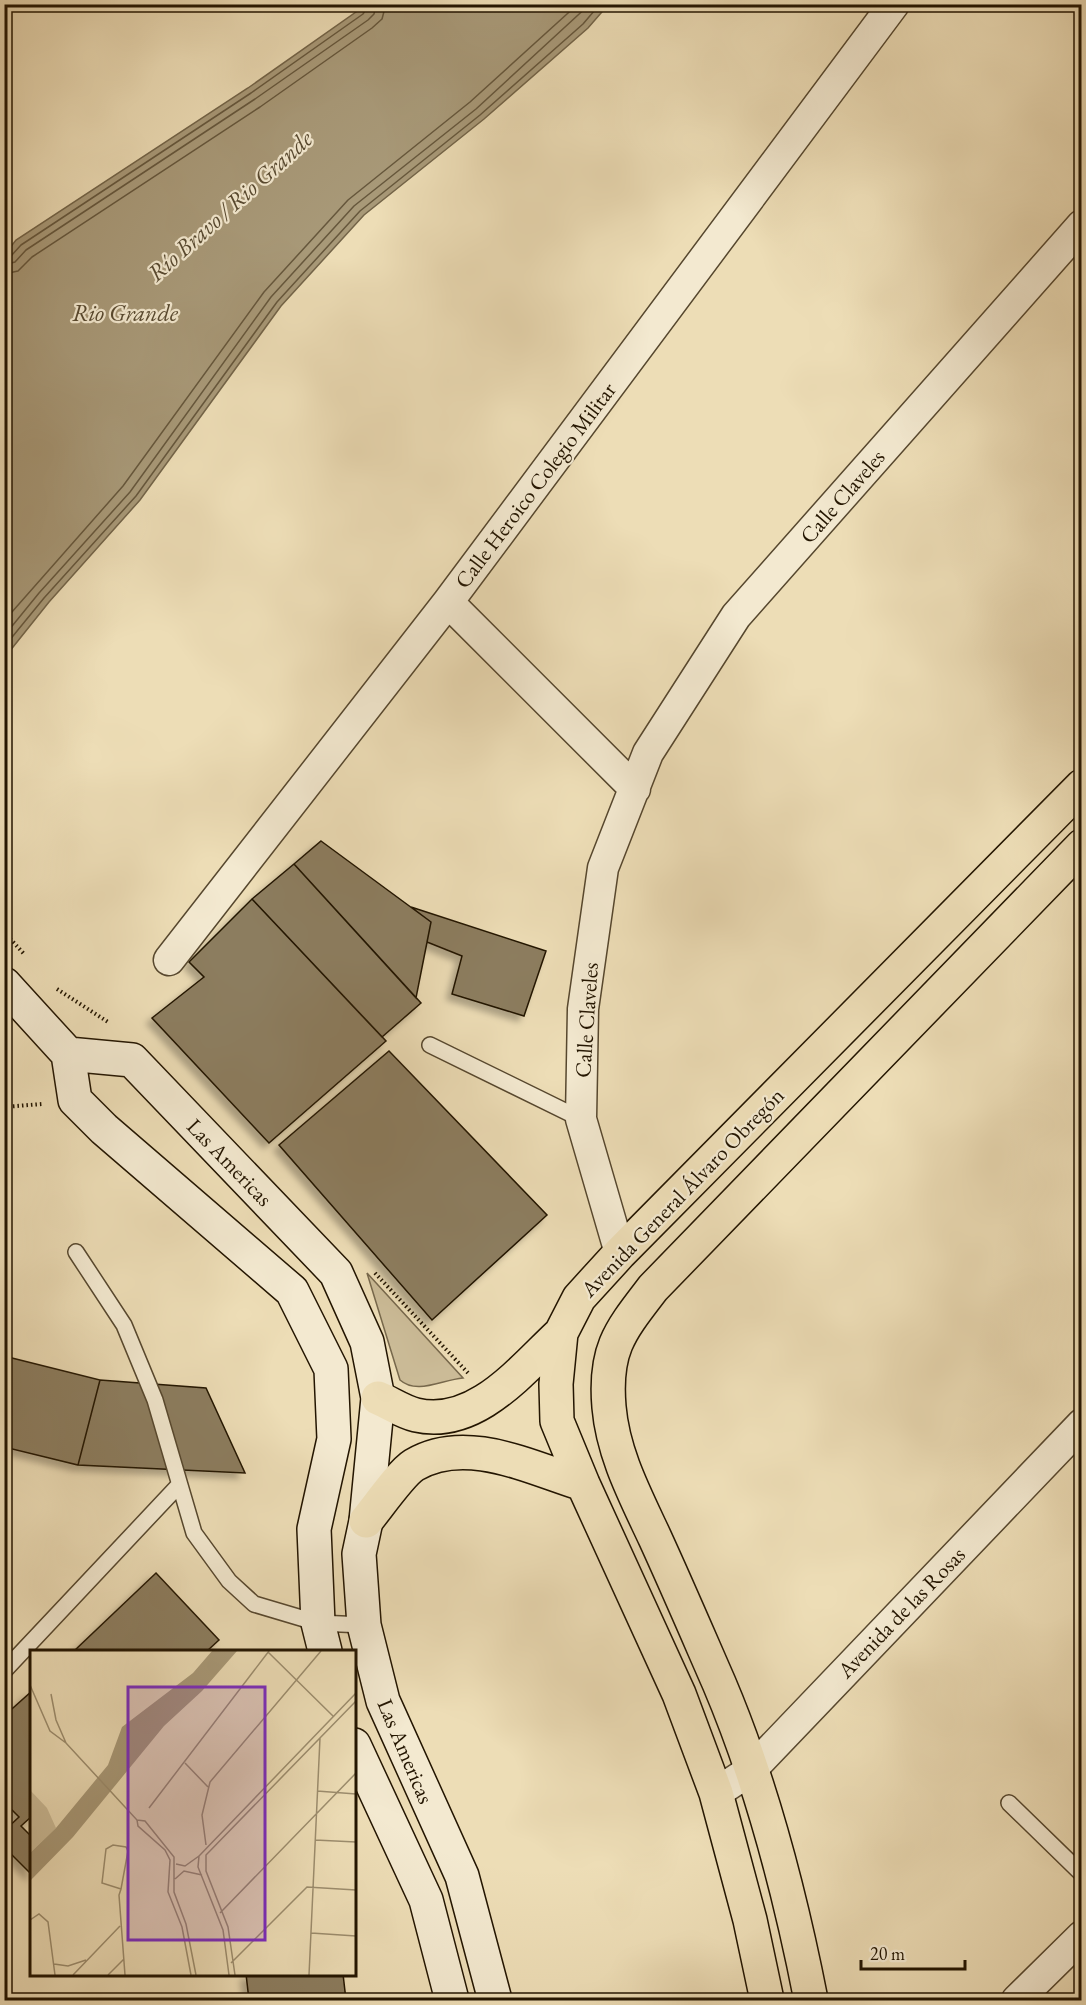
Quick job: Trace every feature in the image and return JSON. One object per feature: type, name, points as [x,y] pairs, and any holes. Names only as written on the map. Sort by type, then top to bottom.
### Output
[{"type":"main road","name":"Avenida General Álvaro Obregón","points":[[766,2001],[750,1920],[716,1794],[679,1694],[583,1484],[557,1421],[556,1383],[561,1333],[579,1298],[620,1253],[1082,786]]},
{"type":"main road","name":"Avenida General Álvaro Obregón","points":[[811,2001],[791,1901],[751,1770],[720,1686],[618,1455],[609,1405],[608,1368],[619,1333],[653,1288],[1082,846]]},
{"type":"main road","points":[[4,984],[68,1054],[75,1100],[104,1129],[292,1291],[332,1369],[334,1439],[314,1529],[322,1637]]},
{"type":"main road","name":"Las Americas","points":[[68,1054],[132,1060],[336,1273],[367,1342],[378,1398],[366,1521],[359,1554],[364,1625],[382,1701],[462,1876],[495,2001]]},
{"type":"main road","points":[[579,1298],[619,1333]]},
{"type":"main road","points":[[378,1398],[416,1415],[448,1417],[492,1397],[561,1333]]},
{"type":"main road","points":[[366,1521],[412,1466],[440,1455],[475,1451],[583,1484]]},
{"type":"main road","name":"Las Americas","points":[[356,1749],[426,1900],[452,2001]]},
{"type":"street","name":"Calle Heroico Colegio Militar","points":[[169,960],[448,602],[894,4]]},
{"type":"street","name":"Calle Claveles","points":[[620,1253],[581,1119],[583,1009],[603,868],[648,753],[736,616],[1082,225]]},
{"type":"street","points":[[448,602],[635,789]]},
{"type":"street","name":"Avenida de las Rosas","points":[[716,1794],[751,1770],[1082,1424]]},
{"type":"street","points":[[1017,2001],[1082,1936]]},
{"type":"lane","points":[[430,1046],[581,1119]]},
{"type":"lane","points":[[76,1252],[124,1325],[155,1400],[194,1533],[229,1581],[254,1604],[322,1637],[364,1625]]},
{"type":"lane","points":[[4,1671],[179,1485]]},
{"type":"lane","points":[[1009,1803],[1082,1874]]},
{"type":"shaded area","points":[[367,1273],[463,1378],[422,1386],[414,1386],[400,1380]]},
{"type":"water","name":"Rio Grande","points":[[366,5],[608,5],[588,28],[484,119],[364,215],[281,306],[140,500],[49,602],[5,657],[5,254],[16,240],[248,88]]},
{"type":"building","points":[[321,841],[431,922],[416,998],[294,864]]},
{"type":"building","points":[[294,864],[421,1003],[382,1037],[252,899]]},
{"type":"building","points":[[252,899],[386,1041],[269,1143],[152,1018],[204,977],[189,962]]},
{"type":"building","points":[[411,907],[546,951],[524,1016],[452,994],[462,956],[427,942],[431,922]]},
{"type":"building","points":[[389,1051],[547,1215],[432,1320],[279,1145]]},
{"type":"building","points":[[4,1356],[100,1380],[78,1465],[4,1447]]},
{"type":"building","points":[[100,1380],[206,1388],[245,1473],[78,1465]]},
{"type":"building","points":[[156,1573],[219,1640],[208,1650],[75,1650]]},
{"type":"building","points":[[30,1693],[30,1818],[21,1826],[30,1835],[30,1873],[4,1847],[4,1831],[19,1817],[4,1802],[4,1716]]},
{"type":"building","points":[[246,1975],[343,1975],[346,2000],[249,2000]]},
{"type":"water label","name":"Río Bravo / Rio Grande","points":[[230,206]]}]
